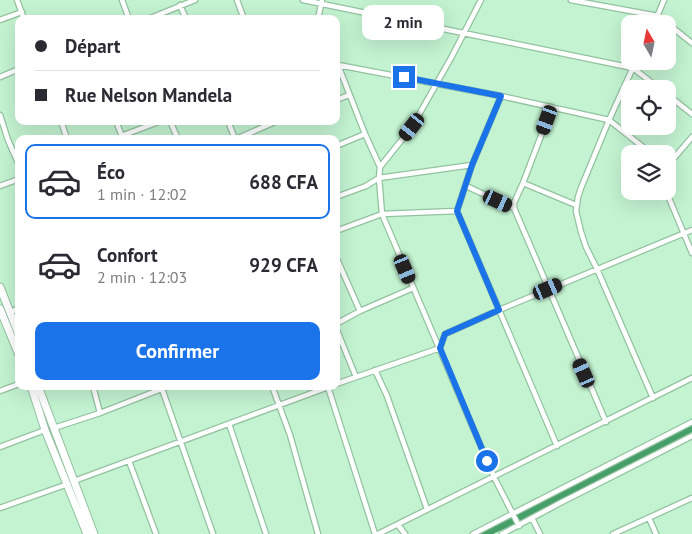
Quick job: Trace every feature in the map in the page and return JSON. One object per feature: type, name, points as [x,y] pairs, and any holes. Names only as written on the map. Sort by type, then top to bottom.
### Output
[{"type":"main road","points":[[0,287],[15,325]]},
{"type":"main road","points":[[1,314],[15,346]]},
{"type":"main road","points":[[32,390],[45,430],[71,483]]},
{"type":"main road","points":[[40,390],[54,428],[88,534]]},
{"type":"main road","points":[[81,510],[94,534]]},
{"type":"street","points":[[17,0],[23,15]]},
{"type":"street","points":[[122,0],[128,15]]},
{"type":"street","points":[[157,15],[192,0]]},
{"type":"street","points":[[237,0],[243,15]]},
{"type":"street","points":[[303,0],[321,2],[621,66]]},
{"type":"street","points":[[380,167],[412,127],[465,33],[481,0]]},
{"type":"street","points":[[571,0],[653,15]]},
{"type":"street","points":[[658,15],[664,0]]},
{"type":"street","points":[[319,15],[321,2]]},
{"type":"street","points":[[180,5],[184,15]]},
{"type":"street","points":[[0,20],[22,12]]},
{"type":"street","points":[[676,30],[692,43]]},
{"type":"street","points":[[340,65],[501,96],[609,120],[640,145]]},
{"type":"street","points":[[632,70],[580,188],[576,206],[586,247],[653,398]]},
{"type":"street","points":[[636,70],[648,80]]},
{"type":"street","points":[[0,77],[15,71]]},
{"type":"street","points":[[340,71],[380,167],[382,214],[494,477],[519,526]]},
{"type":"street","points":[[340,99],[350,95]]},
{"type":"street","points":[[501,96],[472,165],[457,211],[558,446]]},
{"type":"street","points":[[676,101],[692,114]]},
{"type":"street","points":[[552,107],[514,203],[514,208],[606,422]]},
{"type":"street","points":[[0,115],[15,156]]},
{"type":"street","points":[[127,135],[151,125]]},
{"type":"street","points":[[245,135],[268,125]]},
{"type":"street","points":[[340,144],[365,134]]},
{"type":"street","points":[[676,156],[692,137]]},
{"type":"street","points":[[340,196],[366,186],[379,178],[472,165]]},
{"type":"street","points":[[0,186],[15,180]]},
{"type":"street","points":[[523,183],[576,206]]},
{"type":"street","points":[[466,186],[514,208]]},
{"type":"street","points":[[670,200],[692,253]]},
{"type":"street","points":[[340,230],[382,214],[457,211]]},
{"type":"street","points":[[440,348],[445,334],[548,289],[692,230]]},
{"type":"street","points":[[340,272],[360,311]]},
{"type":"street","points":[[340,322],[413,288]]},
{"type":"street","points":[[1,314],[15,310]]},
{"type":"street","points":[[340,338],[356,377]]},
{"type":"street","points":[[340,383],[440,348]]},
{"type":"street","points":[[375,370],[387,396],[427,509]]},
{"type":"street","points":[[331,390],[377,534],[692,378]]},
{"type":"street","points":[[0,391],[15,385]]},
{"type":"street","points":[[94,390],[100,413]]},
{"type":"street","points":[[54,428],[100,413],[156,390]]},
{"type":"street","points":[[162,390],[213,534]]},
{"type":"street","points":[[273,390],[290,435],[318,534]]},
{"type":"street","points":[[0,508],[322,390]]},
{"type":"street","points":[[473,534],[692,422]]},
{"type":"street","points":[[229,424],[266,534]]},
{"type":"street","points":[[0,447],[45,430]]},
{"type":"street","points":[[502,534],[692,436]]},
{"type":"street","points":[[129,461],[156,534]]},
{"type":"street","points":[[613,534],[692,498]]},
{"type":"street","points":[[532,518],[540,534]]},
{"type":"street","points":[[649,518],[656,534]]},
{"type":"street","points":[[398,525],[405,534]]},
{"type":"shaded area","points":[[692,424],[692,432],[506,528],[493,534],[478,534]]},
{"type":"route","points":[[404,77],[501,96],[472,165],[457,211],[499,310],[445,334],[440,348],[487,461]]}]
